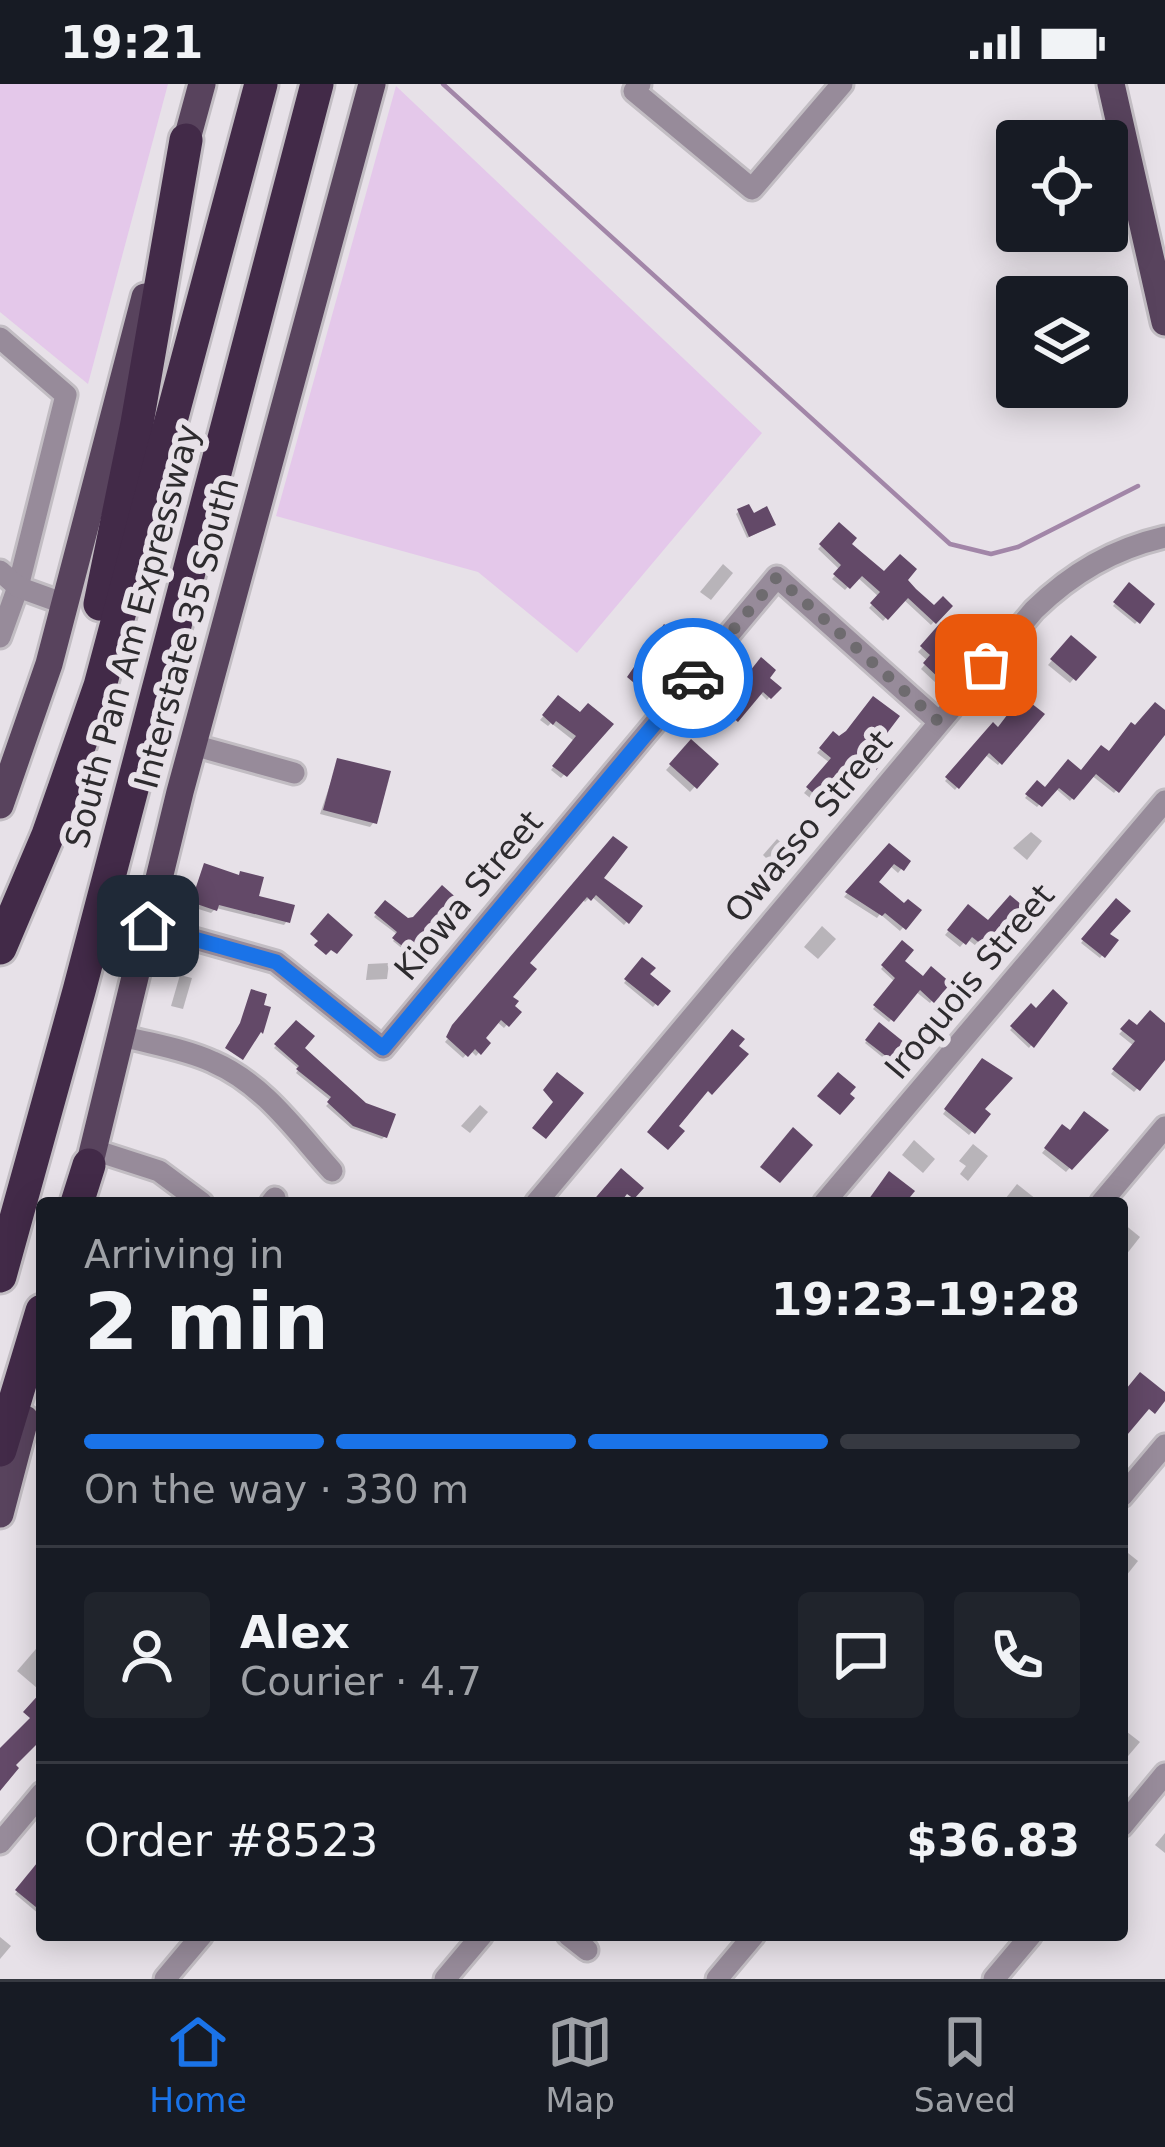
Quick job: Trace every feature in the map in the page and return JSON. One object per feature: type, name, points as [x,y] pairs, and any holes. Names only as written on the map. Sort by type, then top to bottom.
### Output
[{"type":"highway","name":"South Pan Am Expressway","points":[[0,948],[48,835],[100,686],[261,84]]},
{"type":"highway","name":"South Pan Am Expressway","points":[[0,1276],[317,84]]},
{"type":"highway","points":[[0,927],[75,705],[105,582],[187,140]]},
{"type":"highway","points":[[81,1197],[92,1158]]},
{"type":"highway","points":[[0,1450],[36,1331]]},
{"type":"main road","points":[[0,805],[49,664],[202,84]]},
{"type":"main road","name":"Interstate 35 South","points":[[92,1158],[193,745],[372,84]]},
{"type":"main road","points":[[1111,84],[1165,322]]},
{"type":"main road","points":[[0,1514],[36,1379]]},
{"type":"street","points":[[640,84],[634,91],[752,189],[842,84]]},
{"type":"street","points":[[0,338],[66,395],[18,587],[1,631]]},
{"type":"street","name":"Owasso Street","points":[[541,1197],[938,721],[1051,593],[1112,553],[1165,537]]},
{"type":"street","points":[[0,571],[18,587],[65,604]]},
{"type":"street","name":"Kiowa Street","points":[[148,926],[276,962],[383,1048],[777,577],[938,721]]},
{"type":"street","points":[[193,745],[294,773]]},
{"type":"street","name":"Iroquois Street","points":[[829,1197],[1165,801]]},
{"type":"street","points":[[122,1036],[210,1060],[233,1072],[265,1095],[332,1172]]},
{"type":"street","points":[[1106,1197],[1165,1127]]},
{"type":"street","points":[[92,1158],[159,1171],[194,1197]]},
{"type":"street","points":[[1128,1489],[1165,1445]]},
{"type":"street","points":[[1128,1819],[1165,1774]]},
{"type":"street","points":[[0,1843],[36,1800]]},
{"type":"street","points":[[165,1979],[197,1941]]},
{"type":"street","points":[[445,1979],[477,1941]]},
{"type":"street","points":[[575,1941],[586,1950]]},
{"type":"street","points":[[717,1979],[749,1941]]},
{"type":"street","points":[[994,1979],[1025,1941]]},
{"type":"shaded area","points":[[0,84],[168,84],[88,384],[0,312]]},
{"type":"shaded area","points":[[396,86],[762,433],[577,653],[478,572],[276,516]]},
{"type":"building","points":[[749,504],[754,513],[767,506],[776,525],[749,537],[737,509]]},
{"type":"building","points":[[839,522],[857,538],[852,544],[884,571],[900,554],[917,569],[908,580],[916,589],[934,605],[943,596],[953,606],[936,624],[908,598],[888,620],[870,603],[880,592],[862,576],[850,589],[833,574],[841,565],[819,544]]},
{"type":"building","points":[[1129,582],[1155,604],[1140,624],[1113,602]]},
{"type":"building","points":[[941,622],[971,649],[942,681],[923,663],[930,655],[920,646]]},
{"type":"building","points":[[664,624],[682,638],[650,683],[646,680],[640,688],[627,677]]},
{"type":"building","points":[[1071,635],[1097,657],[1076,681],[1050,659]]},
{"type":"building","points":[[761,657],[776,670],[770,678],[782,688],[771,699],[763,692],[738,722],[721,708]]},
{"type":"building","points":[[1017,692],[1045,714],[1002,765],[989,753],[959,789],[945,777],[993,722],[998,727],[1014,706],[1009,702]]},
{"type":"building","points":[[558,695],[580,712],[588,703],[614,724],[567,777],[552,766],[576,736],[542,715]]},
{"type":"building","points":[[873,696],[900,716],[872,753],[883,762],[873,774],[862,765],[825,803],[806,787],[831,758],[819,748],[833,731],[839,736],[846,731]]},
{"type":"building","points":[[1155,702],[1165,710],[1165,735],[1119,793],[1096,774],[1074,800],[1059,788],[1042,807],[1025,794],[1037,780],[1045,787],[1068,759],[1081,770],[1101,745],[1109,751],[1131,722],[1135,725]]},
{"type":"building","points":[[691,739],[719,764],[697,789],[669,764]]},
{"type":"building","points":[[337,758],[391,771],[377,824],[323,810]]},
{"type":"building","points":[[613,836],[628,847],[604,878],[643,906],[629,924],[596,895],[591,901],[587,897],[530,963],[537,969],[513,997],[522,1012],[509,1027],[501,1020],[486,1038],[491,1043],[481,1055],[475,1049],[468,1057],[446,1037],[452,1025]]},
{"type":"building","points":[[889,843],[911,861],[904,871],[894,864],[879,882],[904,903],[908,899],[922,910],[906,930],[845,892]]},
{"type":"building","points":[[204,863],[239,875],[240,871],[264,877],[259,896],[295,905],[290,923],[191,902]]},
{"type":"building","points":[[442,885],[461,902],[414,955],[392,938],[397,932],[374,913],[385,900],[413,917]]},
{"type":"building","points":[[1010,895],[1023,906],[986,948],[972,937],[966,945],[947,930],[968,904],[988,920]]},
{"type":"building","points":[[1116,898],[1131,911],[1110,934],[1119,940],[1105,958],[1081,939]]},
{"type":"building","points":[[328,913],[353,935],[337,954],[331,950],[326,955],[310,934]]},
{"type":"building","points":[[902,940],[914,950],[905,961],[923,976],[931,966],[951,983],[934,1003],[920,990],[894,1022],[873,1005],[895,978],[881,965]]},
{"type":"building","points":[[642,957],[656,968],[650,974],[671,991],[658,1006],[624,979]]},
{"type":"building","points":[[251,989],[267,994],[264,1005],[271,1007],[263,1034],[243,1060],[225,1048],[240,1023]]},
{"type":"building","points":[[1053,989],[1068,1003],[1034,1048],[1010,1026],[1031,1003],[1036,1008]]},
{"type":"building","points":[[1150,1010],[1165,1023],[1165,1060],[1140,1091],[1112,1069],[1135,1041],[1120,1029],[1129,1019],[1137,1025]]},
{"type":"building","points":[[296,1020],[315,1036],[305,1048],[366,1103],[396,1114],[387,1138],[353,1126],[327,1102],[331,1097],[274,1044]]},
{"type":"building","points":[[879,1022],[905,1043],[891,1060],[865,1040]]},
{"type":"building","points":[[732,1029],[745,1039],[739,1046],[749,1054],[712,1095],[708,1091],[679,1126],[685,1131],[668,1150],[647,1132]]},
{"type":"building","points":[[982,1058],[1013,1078],[985,1109],[991,1114],[975,1134],[944,1109]]},
{"type":"building","points":[[557,1072],[584,1093],[546,1139],[532,1128],[553,1102],[543,1090]]},
{"type":"building","points":[[838,1072],[856,1087],[850,1094],[855,1098],[840,1115],[817,1096]]},
{"type":"building","points":[[1084,1111],[1109,1130],[1072,1170],[1044,1148],[1062,1124],[1070,1130]]},
{"type":"building","points":[[793,1127],[813,1145],[780,1183],[760,1167]]},
{"type":"building","points":[[621,1168],[644,1188],[636,1197],[596,1197]]},
{"type":"building","points":[[889,1171],[915,1191],[910,1197],[870,1197]]},
{"type":"building","points":[[1140,1372],[1165,1392],[1165,1401],[1155,1414],[1149,1409],[1128,1434],[1128,1387]]},
{"type":"building","points":[[36,1698],[36,1745],[0,1791],[0,1748],[30,1718],[23,1712]]},
{"type":"building","points":[[36,1864],[36,1907],[15,1890]]},
{"type":"waterway","points":[[443,84],[950,544],[991,554],[1018,547],[1138,486]]},
{"type":"way so far","points":[[693,678],[777,577],[938,721],[986,665]]},
{"type":"route","points":[[148,926],[276,962],[383,1048],[693,678]]}]
